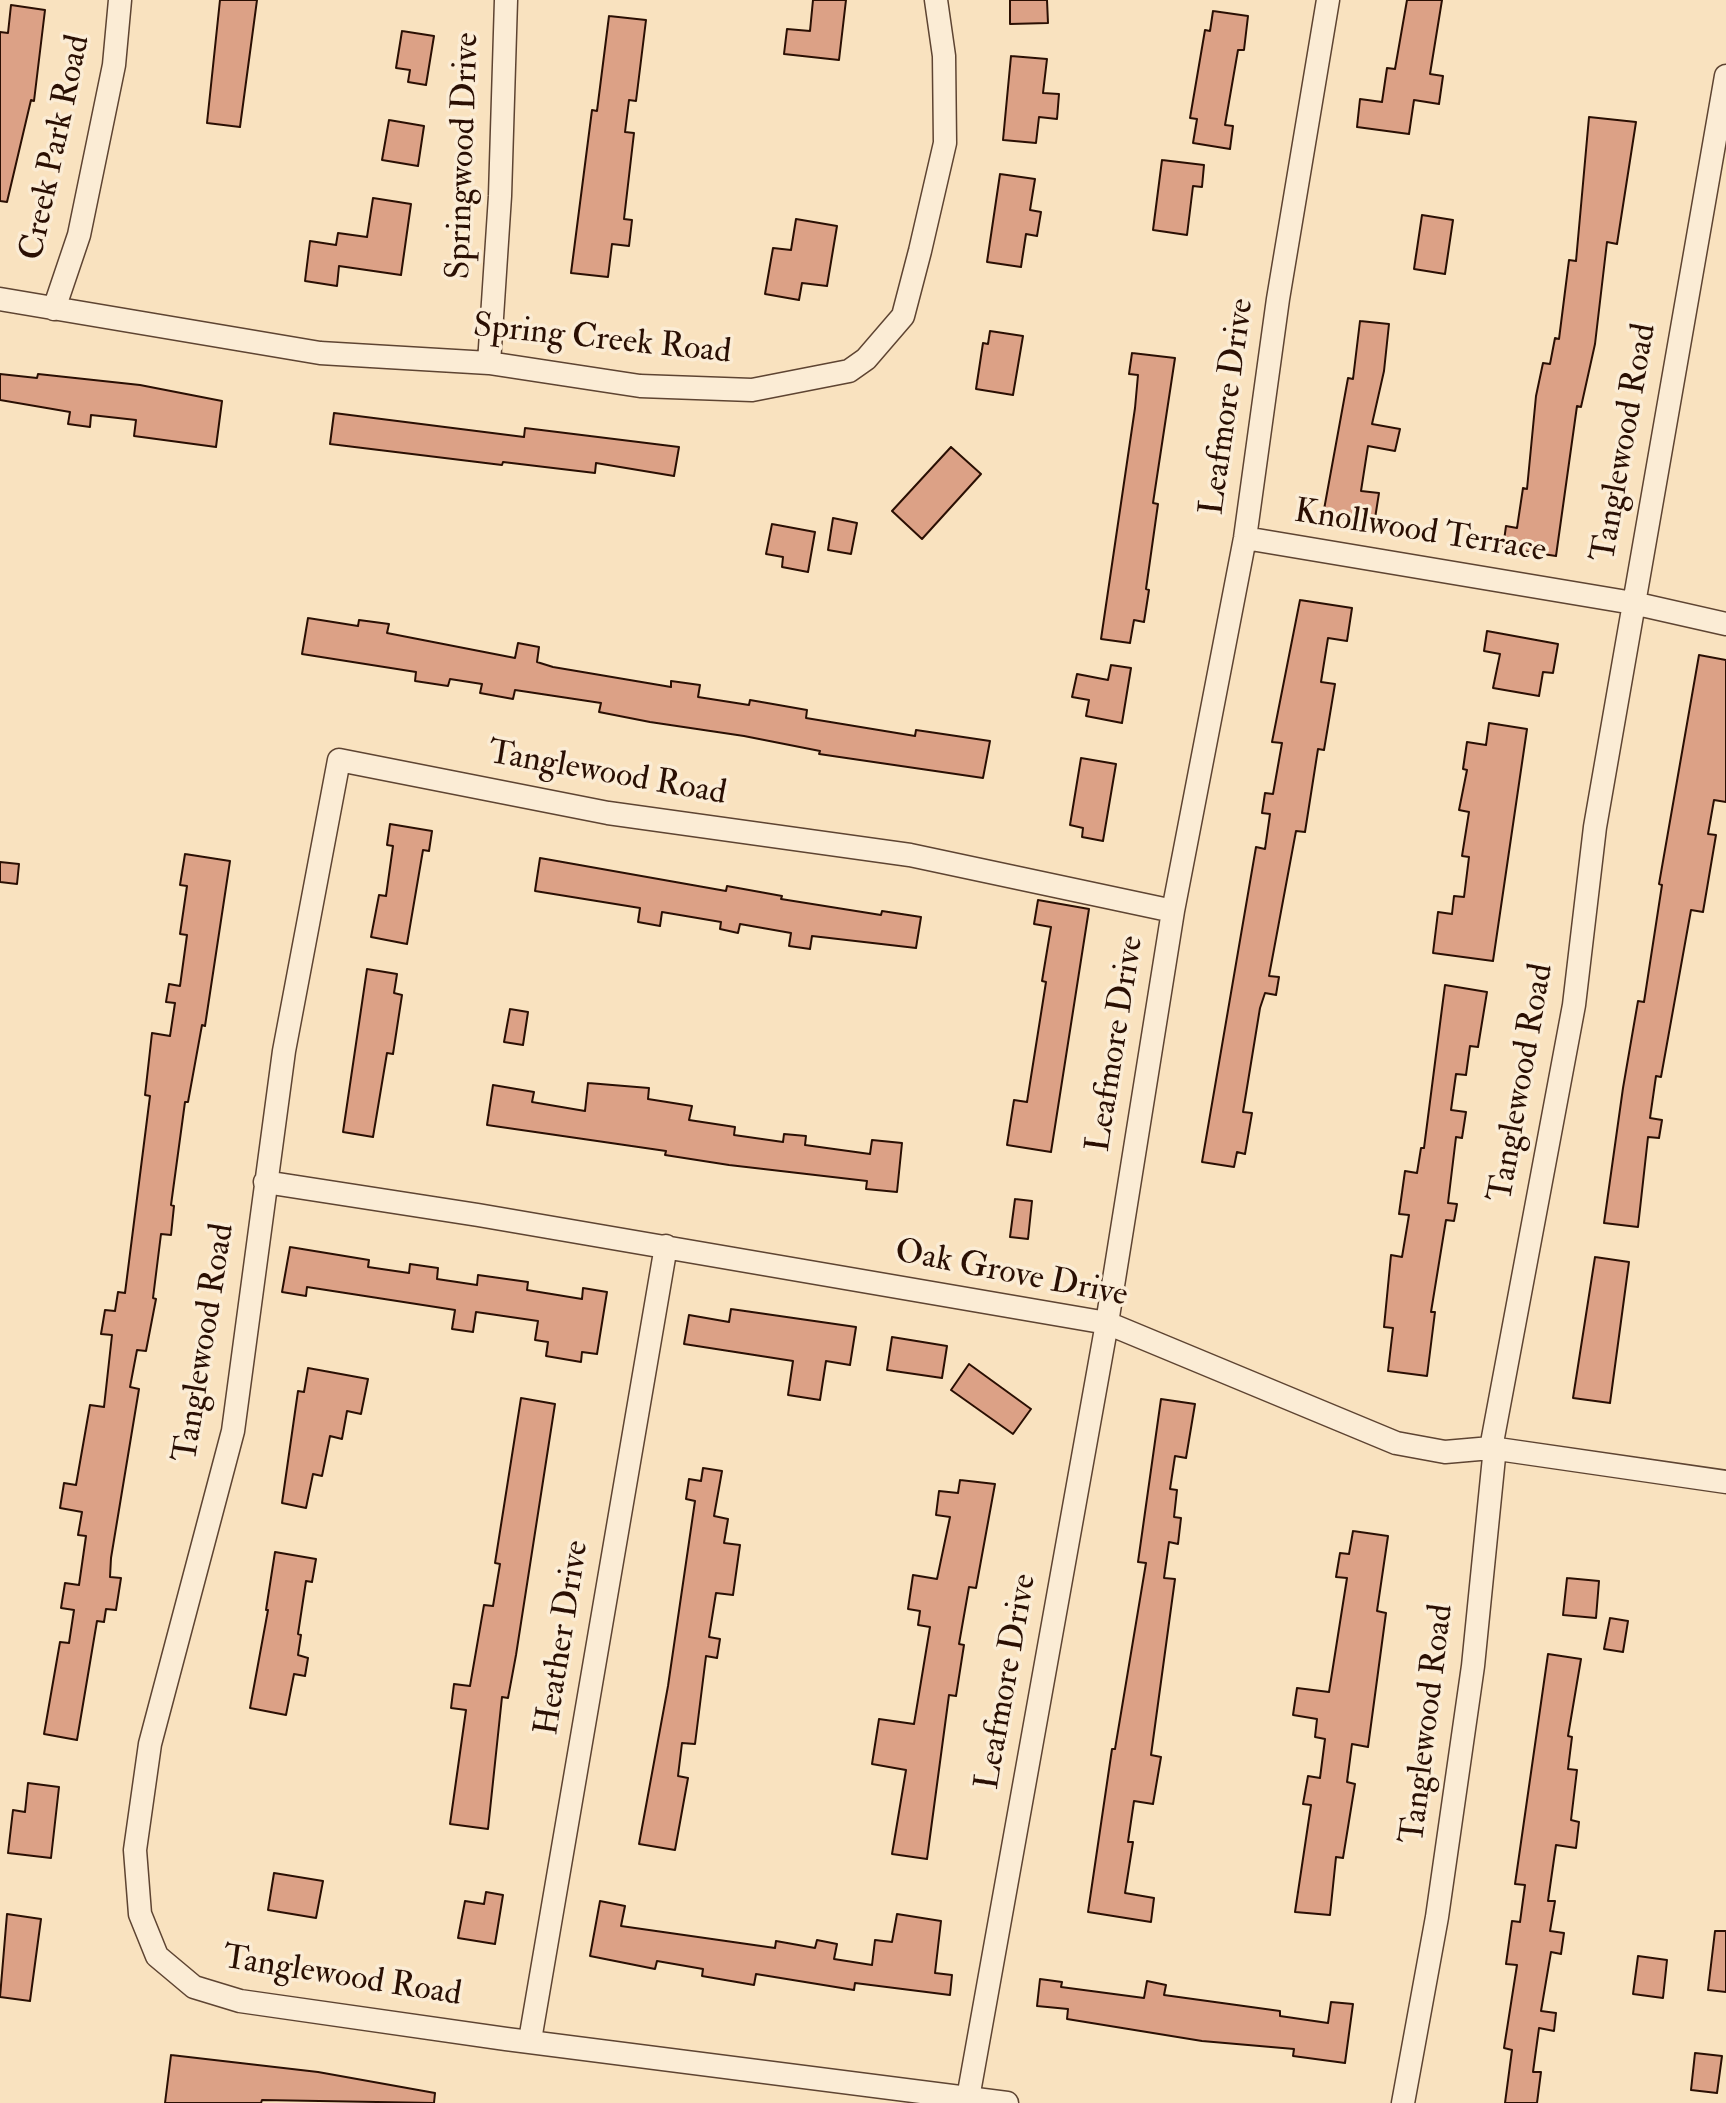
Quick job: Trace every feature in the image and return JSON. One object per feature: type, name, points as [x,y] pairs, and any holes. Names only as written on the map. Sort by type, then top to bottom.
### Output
[{"type":"street","name":"Creek Park Road","points":[[54,309],[79,235],[114,65],[120,0]]},
{"type":"street","name":"Springwood Drive","points":[[489,363],[500,196],[506,0]]},
{"type":"street","name":"Spring Creek Road","points":[[0,299],[320,353],[489,363],[640,386],[752,390],[849,371],[866,359],[903,316],[945,143],[944,56],[936,0]]},
{"type":"street","name":"Leafmore Drive","points":[[968,2098],[1107,1323],[1173,911],[1245,538],[1278,299],[1328,0]]},
{"type":"street","name":"Tanglewood Road","points":[[1403,2103],[1437,1917],[1473,1666],[1494,1457],[1491,1448],[1574,1005],[1595,827],[1726,76]]},
{"type":"street","name":"Knollwood Terrace","points":[[1245,538],[1633,603],[1726,624]]},
{"type":"street","name":"Tanglewood Road","points":[[1007,2103],[240,2001],[194,1987],[157,1956],[140,1914],[135,1850],[150,1744],[233,1431],[284,1051],[339,760],[608,813],[910,855],[1173,911]]},
{"type":"street","name":"Oak Grove Drive","points":[[265,1182],[666,1246],[1107,1323],[1396,1443],[1445,1452],[1491,1448],[1726,1482]]},
{"type":"street","name":"Heather Drive","points":[[530,2040],[666,1246]]},
{"type":"building","points":[[220,0],[257,0],[240,127],[207,123]]},
{"type":"building","points":[[813,0],[846,0],[839,60],[784,54],[787,29],[810,31]]},
{"type":"building","points":[[1010,0],[1047,0],[1048,23],[1010,24]]},
{"type":"building","points":[[1407,0],[1442,0],[1430,74],[1443,76],[1439,104],[1414,100],[1409,134],[1357,127],[1360,99],[1382,102],[1387,68],[1395,69]]},
{"type":"building","points":[[11,5],[45,10],[34,101],[31,100],[7,202],[0,201],[0,32],[8,33]]},
{"type":"building","points":[[1213,11],[1248,16],[1244,50],[1238,50],[1225,125],[1233,126],[1230,149],[1193,143],[1197,119],[1190,118],[1205,30],[1210,31]]},
{"type":"building","points":[[609,16],[646,20],[636,101],[629,100],[625,132],[634,133],[624,219],[632,220],[629,246],[612,244],[608,277],[571,273],[592,110],[597,111]]},
{"type":"building","points":[[402,31],[434,36],[426,85],[408,82],[410,70],[396,68]]},
{"type":"building","points":[[1011,56],[1047,59],[1043,93],[1059,94],[1057,119],[1039,117],[1036,143],[1003,140]]},
{"type":"building","points":[[1589,117],[1636,122],[1617,244],[1607,242],[1595,344],[1581,407],[1577,406],[1556,556],[1503,548],[1506,526],[1517,528],[1523,488],[1527,489],[1536,396],[1543,363],[1550,364],[1555,338],[1559,339],[1569,260],[1576,261]]},
{"type":"building","points":[[389,120],[424,126],[418,166],[382,160]]},
{"type":"building","points":[[1162,160],[1204,165],[1202,187],[1193,186],[1187,235],[1153,230]]},
{"type":"building","points":[[1000,174],[1035,179],[1030,210],[1041,212],[1037,236],[1026,234],[1021,267],[987,262]]},
{"type":"building","points":[[373,198],[411,204],[401,275],[339,266],[337,286],[305,281],[310,241],[336,245],[338,233],[367,237]]},
{"type":"building","points":[[1422,215],[1453,220],[1445,274],[1414,269]]},
{"type":"building","points":[[796,219],[837,226],[827,286],[802,283],[799,300],[765,294],[773,248],[791,250]]},
{"type":"building","points":[[1360,321],[1389,324],[1384,371],[1372,424],[1400,429],[1395,451],[1368,446],[1361,491],[1379,493],[1373,531],[1350,527],[1352,519],[1323,515],[1348,378],[1353,379]]},
{"type":"building","points":[[990,331],[1023,336],[1013,395],[976,389],[983,343],[988,344]]},
{"type":"building","points":[[1132,353],[1175,358],[1153,503],[1158,504],[1144,622],[1134,620],[1130,643],[1101,639],[1135,408],[1138,375],[1129,374]]},
{"type":"building","points":[[0,374],[37,378],[38,374],[140,385],[222,401],[216,447],[134,436],[136,420],[91,415],[90,427],[68,424],[70,412],[0,400]]},
{"type":"building","points":[[334,413],[524,437],[525,428],[679,447],[674,476],[596,463],[595,473],[503,462],[502,465],[330,444]]},
{"type":"building","points":[[951,447],[981,474],[922,539],[892,511]]},
{"type":"building","points":[[833,518],[857,523],[851,554],[828,550]]},
{"type":"building","points":[[772,524],[815,532],[808,572],[782,567],[783,557],[766,554]]},
{"type":"building","points":[[1300,600],[1352,608],[1347,641],[1328,638],[1321,682],[1335,684],[1324,750],[1318,749],[1305,832],[1296,831],[1269,976],[1279,977],[1276,995],[1265,993],[1260,1008],[1243,1112],[1252,1113],[1245,1154],[1237,1152],[1234,1167],[1202,1162],[1256,847],[1265,849],[1270,814],[1262,813],[1265,793],[1273,794],[1282,743],[1272,742]]},
{"type":"building","points":[[308,618],[358,626],[359,620],[389,624],[387,633],[515,658],[518,643],[539,647],[537,662],[553,667],[671,687],[671,681],[700,685],[698,697],[749,705],[750,700],[807,710],[806,718],[915,736],[916,730],[990,741],[983,778],[819,754],[820,751],[744,736],[599,712],[601,703],[515,690],[513,699],[480,693],[482,684],[450,679],[448,686],[415,681],[416,672],[302,654]]},
{"type":"building","points":[[1487,631],[1558,644],[1553,673],[1543,672],[1539,696],[1493,688],[1500,654],[1484,651]]},
{"type":"building","points":[[1699,655],[1726,660],[1726,802],[1714,800],[1708,834],[1716,835],[1703,912],[1691,910],[1661,1077],[1656,1076],[1650,1118],[1662,1120],[1659,1138],[1648,1137],[1638,1227],[1604,1223],[1623,1088],[1638,1001],[1644,1002],[1662,885],[1659,884]]},
{"type":"building","points":[[1111,665],[1131,668],[1122,723],[1086,716],[1089,700],[1072,697],[1077,674],[1108,680]]},
{"type":"building","points":[[1489,723],[1527,729],[1493,961],[1433,953],[1438,912],[1452,914],[1454,896],[1464,897],[1469,857],[1462,856],[1469,812],[1459,810],[1467,770],[1463,769],[1467,742],[1486,745]]},
{"type":"building","points":[[1081,758],[1116,764],[1103,841],[1082,837],[1083,828],[1070,825]]},
{"type":"building","points":[[390,824],[432,831],[429,851],[423,850],[407,944],[371,937],[379,895],[386,896],[393,846],[387,845]]},
{"type":"building","points":[[185,854],[230,861],[205,1026],[202,1025],[188,1102],[185,1102],[171,1205],[174,1206],[171,1235],[161,1234],[153,1298],[156,1299],[146,1351],[137,1350],[130,1387],[139,1389],[111,1558],[110,1577],[121,1578],[116,1610],[106,1609],[104,1622],[97,1621],[77,1740],[44,1734],[60,1642],[69,1643],[74,1610],[61,1608],[65,1583],[79,1585],[86,1536],[78,1535],[82,1512],[60,1508],[64,1483],[76,1485],[90,1405],[104,1407],[112,1335],[101,1334],[105,1310],[115,1311],[118,1292],[125,1293],[150,1096],[145,1095],[152,1033],[170,1036],[175,1003],[166,1002],[169,984],[180,986],[187,935],[180,934],[187,886],[180,885]]},
{"type":"building","points":[[540,858],[726,891],[727,886],[782,896],[781,899],[881,915],[882,911],[921,917],[916,948],[812,936],[810,949],[789,946],[791,933],[740,924],[738,933],[720,929],[721,922],[662,912],[660,926],[638,922],[640,908],[535,891]]},
{"type":"building","points":[[0,862],[19,864],[17,884],[0,882]]},
{"type":"building","points":[[1038,900],[1089,909],[1051,1152],[1007,1145],[1014,1100],[1027,1102],[1046,982],[1042,981],[1051,927],[1034,924]]},
{"type":"building","points":[[367,969],[397,974],[394,993],[402,995],[393,1054],[387,1053],[373,1137],[343,1132]]},
{"type":"building","points":[[1445,985],[1487,992],[1478,1047],[1470,1046],[1466,1075],[1456,1074],[1451,1110],[1466,1112],[1462,1138],[1456,1137],[1448,1203],[1457,1204],[1454,1221],[1446,1220],[1431,1312],[1435,1312],[1427,1376],[1388,1371],[1393,1328],[1384,1327],[1391,1255],[1402,1257],[1409,1215],[1399,1214],[1405,1171],[1417,1173],[1421,1148],[1424,1148]]},
{"type":"building","points":[[510,1009],[528,1012],[523,1045],[504,1042]]},
{"type":"building","points":[[588,1083],[649,1088],[648,1099],[692,1106],[689,1120],[735,1127],[734,1135],[783,1142],[784,1134],[806,1136],[805,1145],[870,1154],[872,1140],[902,1143],[897,1192],[866,1189],[867,1181],[729,1165],[665,1155],[666,1151],[487,1125],[493,1085],[534,1092],[532,1102],[585,1111]]},
{"type":"building","points":[[1015,1199],[1032,1201],[1028,1239],[1010,1237]]},
{"type":"building","points":[[290,1247],[369,1260],[368,1267],[409,1273],[410,1264],[438,1268],[437,1279],[477,1285],[478,1275],[528,1282],[527,1290],[582,1299],[583,1288],[607,1292],[597,1354],[582,1352],[581,1362],[546,1356],[548,1342],[535,1340],[538,1321],[476,1312],[473,1332],[452,1329],[455,1310],[307,1287],[306,1296],[282,1292]]},
{"type":"building","points":[[1595,1257],[1629,1262],[1610,1403],[1573,1398]]},
{"type":"building","points":[[731,1309],[856,1327],[850,1365],[826,1361],[820,1400],[788,1395],[793,1361],[684,1344],[689,1315],[729,1322]]},
{"type":"building","points":[[892,1337],[947,1346],[942,1378],[887,1370]]},
{"type":"building","points":[[969,1364],[1031,1409],[1013,1434],[951,1390]]},
{"type":"building","points":[[308,1368],[368,1379],[361,1414],[347,1411],[342,1439],[330,1436],[322,1476],[313,1474],[306,1508],[282,1503],[298,1391],[304,1392]]},
{"type":"building","points":[[521,1398],[555,1404],[516,1655],[508,1698],[502,1697],[488,1829],[450,1824],[466,1710],[451,1708],[454,1684],[470,1686],[484,1605],[493,1606],[500,1564],[495,1563]]},
{"type":"building","points":[[1161,1399],[1195,1404],[1186,1458],[1175,1456],[1170,1489],[1177,1490],[1174,1517],[1181,1518],[1178,1544],[1169,1542],[1164,1578],[1175,1579],[1151,1755],[1161,1757],[1153,1804],[1134,1801],[1128,1842],[1133,1842],[1125,1893],[1154,1898],[1151,1922],[1088,1912],[1112,1749],[1115,1749],[1146,1563],[1138,1562]]},
{"type":"building","points":[[703,1468],[722,1471],[714,1516],[728,1519],[724,1543],[740,1545],[733,1595],[716,1593],[709,1637],[720,1639],[717,1658],[706,1656],[695,1744],[682,1743],[678,1776],[688,1778],[675,1850],[639,1844],[668,1686],[695,1501],[686,1499],[689,1479],[701,1481]]},
{"type":"building","points":[[960,1480],[995,1484],[976,1588],[969,1587],[959,1644],[964,1645],[956,1696],[949,1695],[927,1859],[892,1854],[906,1770],[872,1764],[879,1719],[914,1724],[930,1627],[918,1625],[920,1611],[908,1609],[913,1575],[937,1579],[950,1517],[936,1515],[939,1491],[958,1493]]},
{"type":"building","points":[[1353,1531],[1388,1536],[1377,1611],[1386,1613],[1368,1747],[1352,1744],[1347,1782],[1355,1784],[1343,1858],[1336,1857],[1330,1915],[1295,1912],[1311,1805],[1303,1804],[1308,1776],[1320,1778],[1325,1739],[1315,1737],[1317,1719],[1293,1715],[1297,1688],[1329,1692],[1347,1578],[1336,1577],[1340,1553],[1349,1554]]},
{"type":"building","points":[[275,1552],[316,1559],[312,1582],[306,1581],[298,1634],[301,1635],[298,1655],[308,1658],[305,1676],[294,1674],[286,1715],[250,1708]]},
{"type":"building","points":[[1567,1578],[1599,1581],[1596,1618],[1563,1615]]},
{"type":"building","points":[[1610,1618],[1628,1621],[1623,1652],[1604,1649]]},
{"type":"building","points":[[1548,1654],[1581,1659],[1568,1736],[1572,1737],[1568,1769],[1577,1770],[1571,1820],[1579,1822],[1576,1848],[1556,1845],[1548,1901],[1555,1901],[1550,1931],[1564,1933],[1561,1954],[1551,1952],[1541,2011],[1556,2013],[1554,2031],[1539,2028],[1533,2072],[1541,2072],[1537,2103],[1505,2103],[1512,2050],[1504,2048],[1517,1965],[1506,1964],[1512,1921],[1520,1922],[1525,1885],[1515,1884]]},
{"type":"building","points":[[28,1783],[59,1787],[51,1858],[8,1853],[13,1810],[25,1812]]},
{"type":"building","points":[[274,1873],[323,1881],[316,1918],[268,1910]]},
{"type":"building","points":[[486,1892],[503,1895],[495,1944],[458,1938],[465,1901],[484,1904]]},
{"type":"building","points":[[600,1901],[625,1906],[621,1926],[775,1948],[776,1941],[815,1948],[817,1940],[837,1944],[834,1959],[872,1965],[875,1940],[892,1942],[897,1914],[941,1921],[935,1973],[952,1975],[950,1995],[855,1983],[854,1990],[756,1974],[754,1985],[702,1976],[703,1969],[657,1961],[655,1969],[590,1956]]},
{"type":"building","points":[[7,1914],[41,1919],[30,2001],[0,1997]]},
{"type":"building","points":[[1715,1931],[1726,1931],[1726,1992],[1708,1990]]},
{"type":"building","points":[[1638,1956],[1667,1960],[1663,1998],[1633,1994]]},
{"type":"building","points":[[1040,1979],[1062,1982],[1061,1987],[1144,1998],[1147,1981],[1166,1985],[1164,1995],[1280,2011],[1280,2016],[1328,2023],[1331,2002],[1353,2004],[1345,2063],[1293,2056],[1294,2049],[1202,2041],[1067,2019],[1068,2009],[1037,2006]]},
{"type":"building","points":[[1695,2053],[1722,2056],[1717,2093],[1691,2090]]},
{"type":"building","points":[[171,2055],[318,2072],[435,2093],[434,2103],[262,2100],[261,2103],[165,2103]]}]
